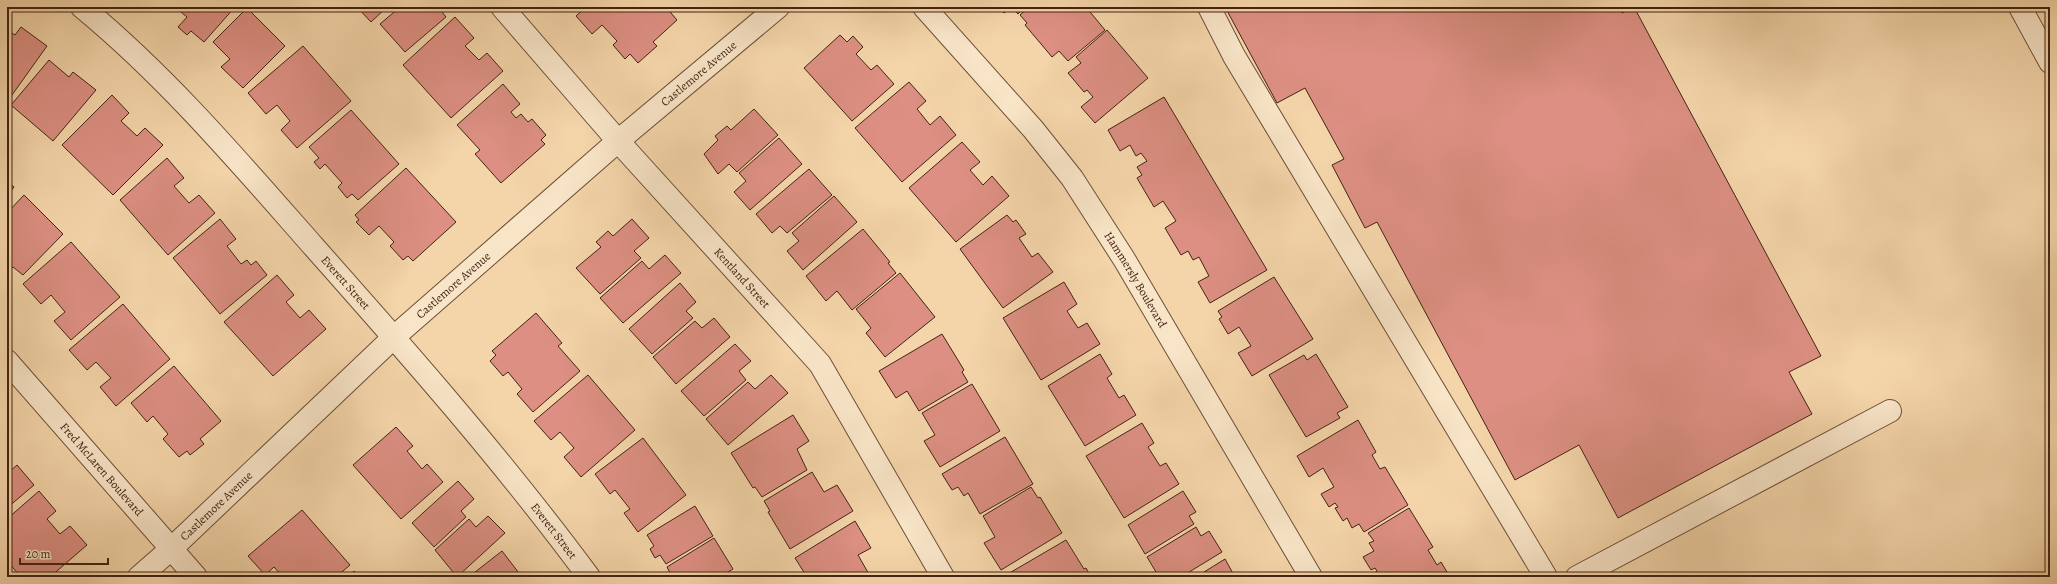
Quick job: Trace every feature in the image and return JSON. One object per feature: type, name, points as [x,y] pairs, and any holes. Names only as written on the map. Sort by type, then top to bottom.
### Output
[{"type":"street","name":"Everett Street","points":[[82,7],[114,34],[190,106],[394,337],[552,526],[589,577]]},
{"type":"street","name":"Kentland Street","points":[[502,7],[618,141],[820,364],[943,577]]},
{"type":"street","name":"Castlemore Avenue","points":[[139,577],[171,549],[394,337],[618,141],[778,7]]},
{"type":"street","name":"Hammersly Boulevard","points":[[924,7],[1033,129],[1072,178],[1124,259],[1311,577]]},
{"type":"street","points":[[1209,7],[1234,56],[1546,577]]},
{"type":"street","points":[[2020,7],[2050,62]]},
{"type":"street","name":"Fred McLaren Boulevard","points":[[7,361],[196,577]]},
{"type":"street","points":[[1578,577],[1890,411]]},
{"type":"building","points":[[175,7],[235,7],[204,42],[191,31],[187,35],[178,27],[187,17]]},
{"type":"building","points":[[357,7],[387,7],[371,22]]},
{"type":"building","points":[[400,7],[438,7],[446,17],[405,52],[380,24]]},
{"type":"building","points":[[586,7],[666,7],[677,20],[653,42],[657,46],[638,63],[630,54],[625,59],[613,45],[617,41],[602,25],[592,34],[576,16]]},
{"type":"building","points":[[999,7],[1011,7],[1004,13]]},
{"type":"building","points":[[1012,7],[1025,7],[1018,14]]},
{"type":"building","points":[[1029,7],[1086,7],[1105,30],[1068,61],[1059,51],[1052,57],[1025,25],[1027,23],[1020,15]]},
{"type":"building","points":[[1225,7],[1618,7],[1622,13],[1634,7],[1821,356],[1789,372],[1812,414],[1618,518],[1579,445],[1515,480],[1377,222],[1365,228],[1332,165],[1344,159],[1305,88],[1277,103]]},
{"type":"building","points":[[247,8],[285,46],[243,88],[221,67],[230,59],[213,42]]},
{"type":"building","points":[[455,17],[474,38],[465,46],[479,60],[487,53],[503,71],[451,118],[403,65]]},
{"type":"building","points":[[21,27],[47,46],[7,102],[7,30],[15,35]]},
{"type":"building","points":[[1107,30],[1148,78],[1095,123],[1081,107],[1093,97],[1087,90],[1084,92],[1068,73],[1081,63],[1076,57]]},
{"type":"building","points":[[840,35],[847,42],[853,36],[863,47],[856,54],[871,70],[877,65],[894,84],[852,121],[804,68]]},
{"type":"building","points":[[303,46],[351,101],[297,148],[281,130],[290,121],[277,105],[266,114],[248,93]]},
{"type":"building","points":[[49,60],[69,77],[73,72],[96,90],[53,141],[11,105]]},
{"type":"building","points":[[909,82],[926,101],[917,109],[930,125],[940,116],[956,135],[902,182],[855,128]]},
{"type":"building","points":[[503,84],[520,104],[511,112],[516,118],[521,114],[528,122],[532,119],[546,135],[541,140],[545,144],[501,183],[475,154],[480,150],[457,125]]},
{"type":"building","points":[[112,95],[129,113],[121,121],[137,136],[145,128],[163,145],[113,195],[62,145]]},
{"type":"building","points":[[1164,97],[1267,270],[1210,303],[1198,282],[1209,276],[1199,257],[1193,260],[1188,251],[1181,255],[1165,228],[1176,221],[1163,201],[1154,207],[1137,178],[1142,175],[1137,167],[1147,161],[1141,153],[1136,156],[1130,145],[1120,151],[1108,130]]},
{"type":"building","points":[[754,109],[778,135],[737,172],[729,164],[718,174],[704,154],[718,140],[715,136],[727,126],[731,130]]},
{"type":"building","points":[[351,110],[399,164],[358,200],[352,194],[347,198],[338,187],[342,183],[325,164],[320,169],[314,162],[319,158],[309,147]]},
{"type":"building","points":[[779,138],[802,164],[750,210],[734,192],[746,181],[739,173]]},
{"type":"building","points":[[962,142],[980,162],[970,170],[983,185],[992,176],[1009,196],[956,242],[909,188]]},
{"type":"building","points":[[167,158],[184,178],[174,186],[189,203],[199,195],[215,213],[168,255],[120,200]]},
{"type":"building","points":[[406,168],[456,222],[413,261],[408,256],[403,260],[390,246],[394,242],[379,226],[369,235],[356,222],[359,220],[355,215]]},
{"type":"building","points":[[809,169],[832,195],[787,233],[780,226],[772,233],[756,214]]},
{"type":"building","points":[[7,181],[14,187],[7,196]]},
{"type":"building","points":[[24,195],[63,234],[23,275],[13,267],[7,273],[7,213]]},
{"type":"building","points":[[834,196],[857,222],[803,270],[787,251],[799,241],[792,233]]},
{"type":"building","points":[[1007,215],[1013,222],[1016,220],[1026,234],[1019,238],[1032,257],[1038,253],[1053,272],[1003,308],[960,249]]},
{"type":"building","points":[[220,219],[236,239],[227,246],[241,264],[247,260],[251,265],[256,261],[267,275],[220,314],[173,258]]},
{"type":"building","points":[[632,219],[649,238],[634,251],[641,258],[600,294],[576,268],[601,247],[596,242],[608,231],[613,236]]},
{"type":"building","points":[[863,229],[890,262],[888,263],[896,273],[852,310],[837,291],[826,301],[806,276]]},
{"type":"building","points":[[71,242],[120,297],[71,340],[54,321],[65,312],[51,295],[41,304],[23,284]]},
{"type":"building","points":[[665,255],[681,273],[623,323],[600,298],[642,261],[649,269]]},
{"type":"building","points":[[900,273],[935,317],[885,357],[866,333],[871,328],[856,309]]},
{"type":"building","points":[[277,275],[294,295],[286,302],[300,318],[309,310],[326,329],[273,376],[224,322]]},
{"type":"building","points":[[1274,277],[1313,339],[1252,376],[1238,353],[1251,346],[1239,327],[1228,334],[1219,319],[1222,317],[1218,311]]},
{"type":"building","points":[[1064,282],[1077,304],[1067,311],[1078,328],[1087,323],[1100,344],[1041,380],[1003,318]]},
{"type":"building","points":[[680,283],[696,302],[686,311],[693,318],[652,354],[629,329]]},
{"type":"building","points":[[123,304],[170,359],[116,406],[100,387],[111,378],[96,362],[87,370],[69,350]]},
{"type":"building","points":[[536,313],[562,343],[558,346],[580,371],[533,412],[517,394],[522,389],[508,372],[503,376],[490,361],[496,355],[492,351]]},
{"type":"building","points":[[714,318],[730,337],[676,384],[653,357],[695,321],[702,328]]},
{"type":"building","points":[[942,334],[964,370],[962,372],[968,382],[919,411],[907,391],[896,398],[879,371]]},
{"type":"building","points":[[735,344],[751,361],[739,371],[746,380],[704,416],[681,391]]},
{"type":"building","points":[[1100,354],[1112,374],[1107,378],[1119,398],[1124,395],[1136,415],[1085,446],[1048,386]]},
{"type":"building","points":[[1316,354],[1348,407],[1337,413],[1340,418],[1306,437],[1269,375],[1304,355],[1307,360]]},
{"type":"building","points":[[174,366],[221,421],[200,439],[204,444],[190,455],[187,451],[179,457],[163,439],[168,434],[153,416],[147,422],[131,403]]},
{"type":"building","points":[[588,375],[635,430],[581,477],[564,457],[574,448],[560,432],[551,440],[534,421]]},
{"type":"building","points":[[771,375],[788,393],[728,445],[706,419],[748,382],[755,389]]},
{"type":"building","points":[[972,384],[1000,431],[940,467],[924,441],[935,435],[922,413]]},
{"type":"building","points":[[793,415],[809,441],[797,449],[807,470],[762,497],[755,487],[753,488],[731,453]]},
{"type":"building","points":[[1358,420],[1376,452],[1372,455],[1380,469],[1385,467],[1408,505],[1364,532],[1359,524],[1352,528],[1347,518],[1343,521],[1335,508],[1338,507],[1335,503],[1329,507],[1321,494],[1334,487],[1323,468],[1309,477],[1297,456]]},
{"type":"building","points":[[1142,423],[1154,443],[1148,447],[1160,466],[1166,463],[1179,484],[1124,518],[1086,456]]},
{"type":"building","points":[[396,427],[413,446],[407,451],[422,469],[427,464],[443,482],[401,519],[353,465]]},
{"type":"building","points":[[1005,437],[1033,484],[980,514],[968,493],[964,496],[958,487],[952,490],[942,474]]},
{"type":"building","points":[[643,438],[686,495],[638,532],[624,513],[630,509],[615,490],[610,494],[595,474]]},
{"type":"building","points":[[17,465],[34,485],[7,508],[7,470],[9,472]]},
{"type":"building","points":[[812,472],[824,492],[837,485],[853,511],[790,549],[768,512],[770,511],[764,501]]},
{"type":"building","points":[[458,481],[474,499],[461,511],[466,517],[434,547],[412,523]]},
{"type":"building","points":[[1031,487],[1038,498],[1040,497],[1062,533],[1001,570],[984,543],[995,537],[983,516]]},
{"type":"building","points":[[39,491],[56,511],[47,519],[60,534],[70,526],[87,545],[50,577],[21,577],[7,561],[7,519]]},
{"type":"building","points":[[1183,491],[1196,512],[1189,516],[1194,524],[1145,554],[1128,525]]},
{"type":"building","points":[[695,506],[713,536],[666,564],[660,555],[655,558],[650,549],[654,546],[647,535]]},
{"type":"building","points":[[1409,508],[1433,547],[1428,550],[1437,565],[1441,562],[1450,577],[1370,576],[1377,571],[1375,568],[1371,570],[1363,557],[1374,551],[1369,543],[1374,541],[1368,533]]},
{"type":"building","points":[[302,510],[350,565],[336,577],[283,577],[274,567],[265,575],[248,556]]},
{"type":"building","points":[[488,516],[505,533],[457,577],[435,550],[469,519],[476,527]]},
{"type":"building","points":[[855,521],[871,548],[858,555],[870,576],[807,577],[795,558]]},
{"type":"building","points":[[1196,527],[1201,536],[1209,531],[1222,552],[1181,577],[1159,577],[1147,557]]},
{"type":"building","points":[[714,538],[733,569],[720,577],[672,577],[667,567]]},
{"type":"building","points":[[1066,540],[1084,569],[1086,568],[1091,577],[1007,577],[1006,575]]},
{"type":"building","points":[[502,551],[522,577],[470,577],[470,576]]},
{"type":"building","points":[[1225,559],[1235,577],[1196,577]]},
{"type":"building","points":[[354,571],[359,577],[348,577]]}]
